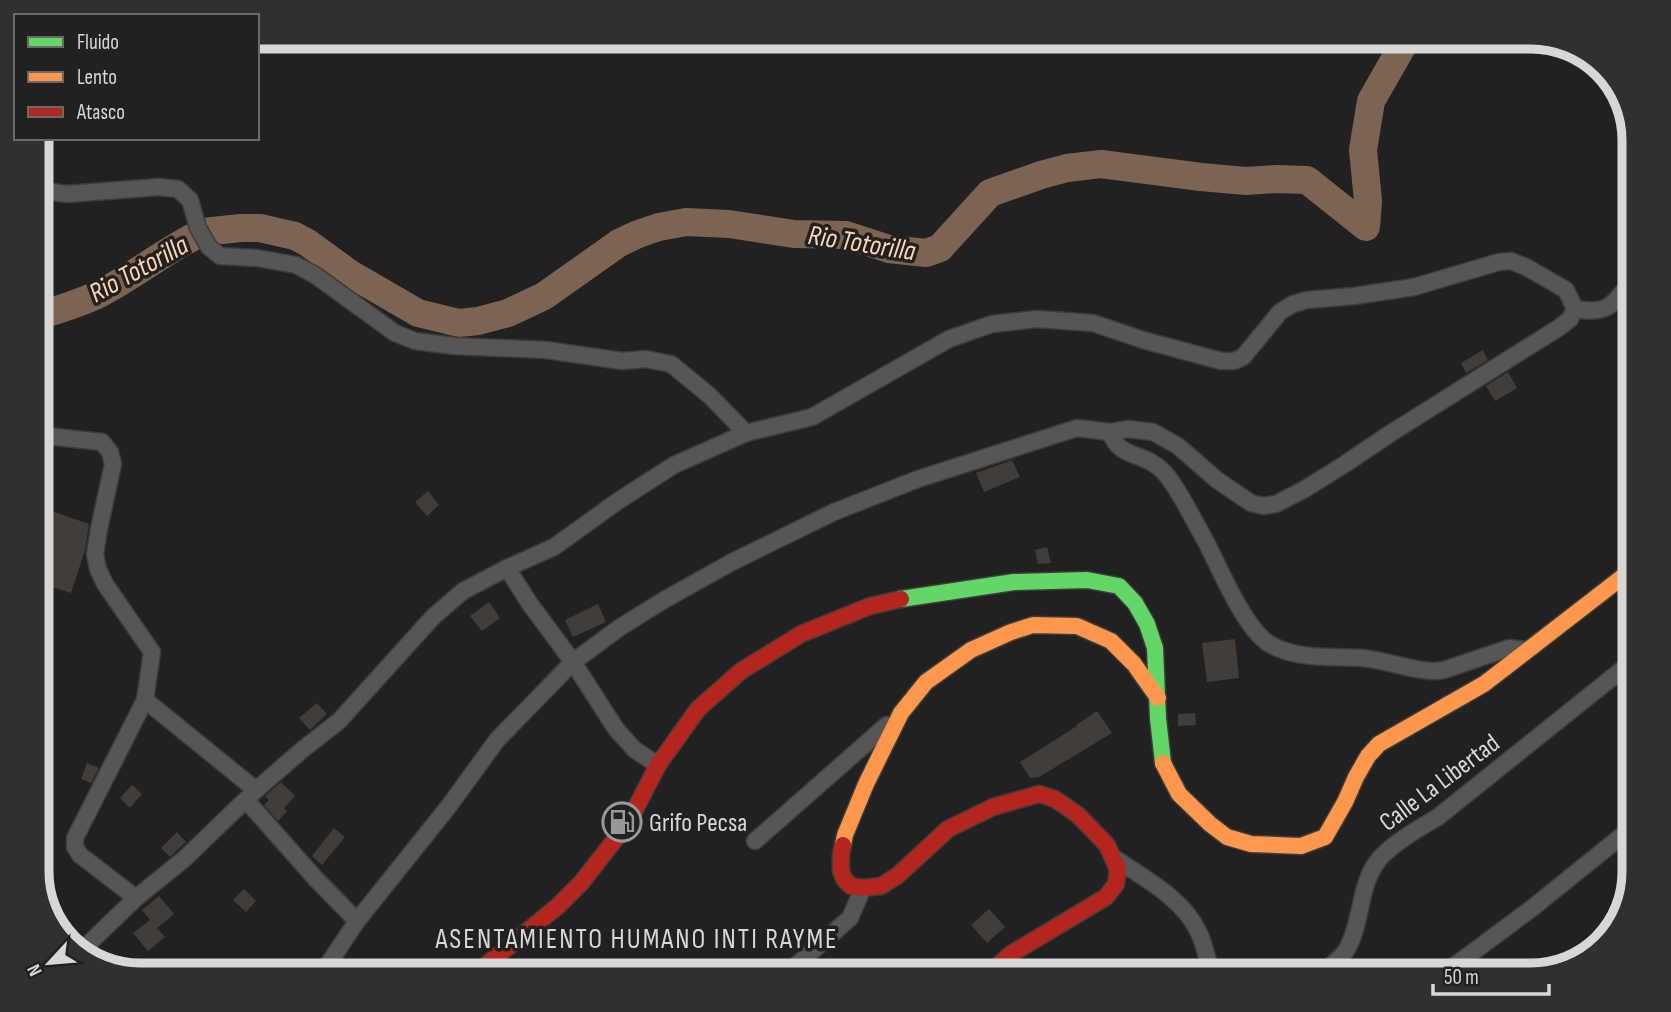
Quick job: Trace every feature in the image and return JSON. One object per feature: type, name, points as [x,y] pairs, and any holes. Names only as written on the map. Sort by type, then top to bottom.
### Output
[{"type":"highway","points":[[489,963],[558,906],[581,883],[628,823],[658,765],[698,709],[741,671],[801,634],[870,606],[912,596],[1014,582],[1087,580],[1119,586],[1135,604],[1147,624],[1155,648],[1163,763],[1179,794],[1227,837],[1251,844],[1301,846],[1325,837],[1368,756],[1380,744],[1485,684],[1622,577]]},
{"type":"highway","points":[[1119,586],[1115,627],[1134,664],[1158,698]]},
{"type":"highway","points":[[1001,963],[1011,954],[1106,897],[1116,884],[1118,870],[1107,845],[1078,815],[1055,799],[1039,794],[993,807],[948,828],[897,876],[881,886],[863,888],[851,886],[844,880],[841,854],[845,835],[866,784],[901,713],[926,682],[971,650],[1033,625],[1115,627]]},
{"type":"highway","points":[[1079,647],[1115,627]]},
{"type":"highway","points":[[987,643],[1023,643]]},
{"type":"street","points":[[49,192],[67,194],[159,187],[178,190],[190,200],[198,228],[209,247],[220,256],[257,258],[296,265],[395,333],[415,341],[454,346],[546,351],[622,361],[646,359],[671,364],[710,396],[746,433]]},
{"type":"street","points":[[87,946],[136,898],[183,860],[251,795],[339,721],[433,617],[463,591],[554,547],[674,465],[746,433],[813,417],[949,339],[992,324],[1037,319],[1093,323],[1143,340],[1221,361],[1234,361],[1242,357],[1280,312],[1293,304],[1414,287],[1499,262],[1511,261],[1566,290],[1575,309]]},
{"type":"street","points":[[1575,309],[1605,309],[1622,294]]},
{"type":"street","points":[[329,963],[357,921],[498,740],[573,662],[664,600],[732,562],[834,512],[918,479],[1077,428],[1110,432],[1140,429],[1153,432],[1178,446],[1217,480],[1251,503],[1264,506],[1276,504],[1305,489],[1560,327],[1570,319],[1575,309]]},
{"type":"street","points":[[1110,432],[1114,442],[1125,452],[1150,462],[1173,484],[1254,631],[1262,640],[1276,648],[1315,657],[1363,658],[1436,671],[1509,648],[1529,650]]},
{"type":"street","points":[[49,436],[102,442],[110,452],[113,464],[95,554],[97,569],[152,652],[145,701],[75,838],[75,847],[80,855],[136,898]]},
{"type":"street","points":[[507,568],[616,729],[635,750],[658,765]]},
{"type":"street","name":"Calle La Libertad","points":[[1332,963],[1346,950],[1358,920],[1366,884],[1380,859],[1409,834],[1438,817],[1622,670]]},
{"type":"street","points":[[145,701],[251,795],[315,878],[357,921]]},
{"type":"street","points":[[755,841],[901,713]]},
{"type":"street","points":[[1457,963],[1531,909],[1622,836]]},
{"type":"street","points":[[1114,858],[1181,906],[1199,932],[1208,963]]},
{"type":"street","points":[[799,963],[850,918],[863,888]]},
{"type":"building","points":[[1483,350],[1488,360],[1466,373],[1461,363]]},
{"type":"building","points":[[1508,372],[1517,388],[1495,401],[1486,386]]},
{"type":"building","points":[[1012,460],[1020,477],[984,492],[976,473]]},
{"type":"building","points":[[428,491],[439,505],[427,516],[415,502]]},
{"type":"building","points":[[49,510],[89,524],[85,550],[71,593],[49,586]]},
{"type":"building","points":[[1047,547],[1051,563],[1038,564],[1035,550]]},
{"type":"building","points":[[489,602],[500,618],[482,631],[470,616]]},
{"type":"building","points":[[598,604],[606,622],[573,637],[565,620]]},
{"type":"building","points":[[1235,639],[1239,678],[1207,682],[1202,643]]},
{"type":"building","points":[[317,703],[327,714],[310,730],[299,718]]},
{"type":"building","points":[[1097,711],[1112,733],[1039,777],[1030,778],[1020,762]]},
{"type":"building","points":[[1195,713],[1196,725],[1178,726],[1178,714]]},
{"type":"building","points":[[87,763],[99,768],[91,783],[81,779]]},
{"type":"building","points":[[281,782],[295,796],[284,808],[287,811],[278,821],[264,805],[269,800],[265,796]]},
{"type":"building","points":[[132,785],[142,794],[130,808],[120,798]]},
{"type":"building","points":[[334,828],[345,837],[322,865],[312,856]]},
{"type":"building","points":[[177,832],[186,842],[170,857],[161,848]]},
{"type":"building","points":[[244,889],[256,901],[246,912],[233,900]]},
{"type":"building","points":[[159,896],[174,914],[157,928],[165,937],[148,951],[133,933],[150,920],[142,910]]},
{"type":"building","points":[[989,909],[1005,927],[987,943],[971,925]]},
{"type":"waterway","name":"Rio Totorilla","points":[[203,232],[260,228],[295,236],[349,273],[418,313],[459,323],[508,313],[544,296],[619,243],[659,227],[686,222],[729,224],[794,234],[846,235],[889,249],[926,253],[940,248],[990,193],[1067,168],[1101,164],[1246,181],[1307,180],[1366,227],[1368,201],[1363,150],[1371,101],[1401,49]]},
{"type":"waterway","name":"Rio Totorilla","points":[[49,312],[99,294],[199,234]]},
{"type":"traffic: fast","points":[[901,599],[1014,582],[1087,580],[1119,586],[1135,603],[1147,624],[1155,648],[1163,763]]},
{"type":"traffic: slow","points":[[1163,763],[1179,794],[1227,837],[1251,844],[1301,846],[1325,837],[1368,756],[1379,744],[1484,684],[1622,577]]},
{"type":"traffic: slow","points":[[843,845],[866,784],[901,713],[926,682],[971,650],[1033,625],[1077,626],[1111,641],[1134,664],[1158,698]]},
{"type":"traffic: jam","points":[[489,963],[558,906],[581,883],[628,823],[658,765],[698,709],[741,671],[801,634],[870,606],[901,599]]},
{"type":"traffic: jam","points":[[843,845],[841,871],[844,879],[851,886],[881,886],[897,876],[948,829],[993,807],[1039,794],[1055,799],[1078,815],[1107,845],[1118,870],[1116,884],[1106,897],[1011,954],[1001,963]]},
{"type":"place","name":"Grifo Pecsa","points":[[622,822]]},
{"type":"district","name":"ASENTAMIENTO HUMANO INTI RAYME","points":[[637,938]]}]
